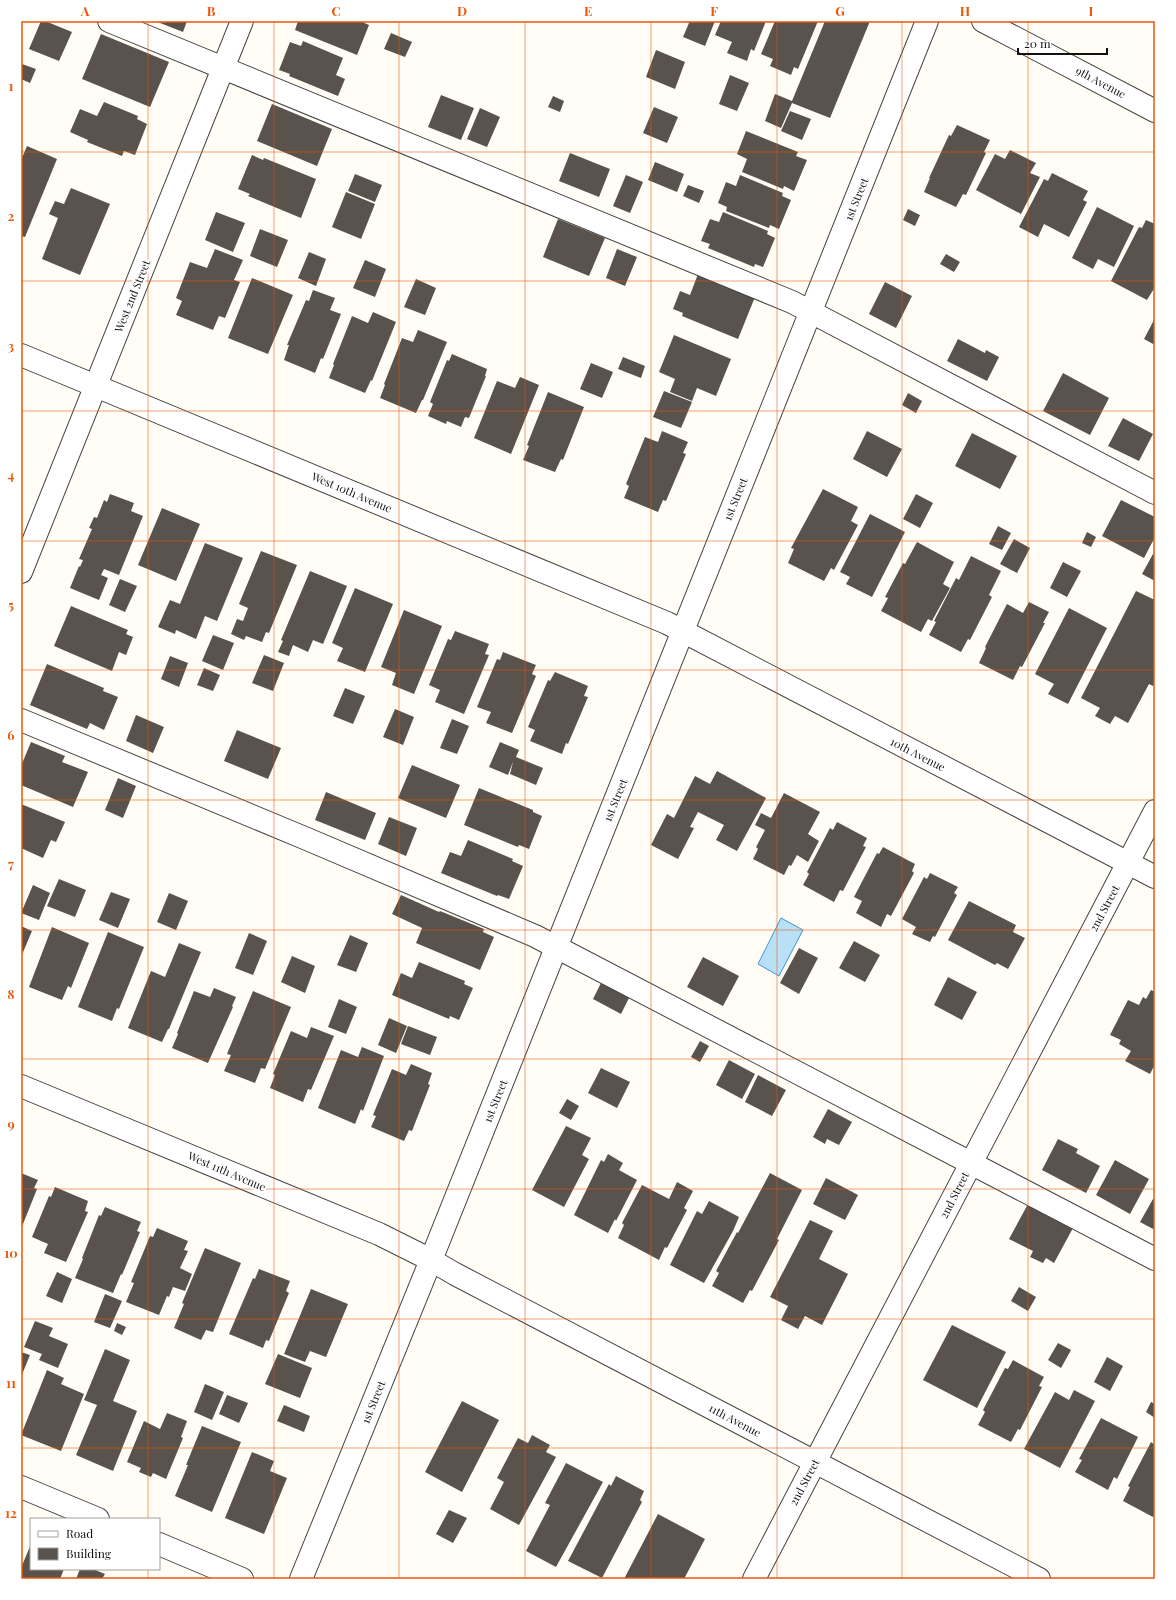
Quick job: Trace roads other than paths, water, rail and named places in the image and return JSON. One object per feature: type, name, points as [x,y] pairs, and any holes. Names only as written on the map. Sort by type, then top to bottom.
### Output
[{"type":"street","points":[[109,21],[766,291],[811,312],[1155,493]]},
{"type":"street","name":"West 2nd Street","points":[[21,572],[242,21]]},
{"type":"street","name":"1st Street","points":[[301,1579],[557,947],[927,21]]},
{"type":"street","name":"9th Avenue","points":[[983,21],[1155,110]]},
{"type":"street","name":"West 10th Avenue","points":[[21,355],[667,623],[682,631]]},
{"type":"street","name":"10th Avenue","points":[[682,631],[1155,877]]},
{"type":"street","points":[[21,720],[501,920],[557,947],[1155,1259]]},
{"type":"street","name":"2nd Street","points":[[754,1579],[1155,811]]},
{"type":"street","name":"West 11th Avenue","points":[[21,1086],[379,1234],[431,1260]]},
{"type":"street","name":"11th Avenue","points":[[431,1260],[455,1274],[1039,1579]]},
{"type":"street","points":[[21,1487],[96,1518]]},
{"type":"street","points":[[160,1544],[242,1579]]},
{"type":"water","points":[[781,918],[803,930],[779,976],[758,964]]}]
